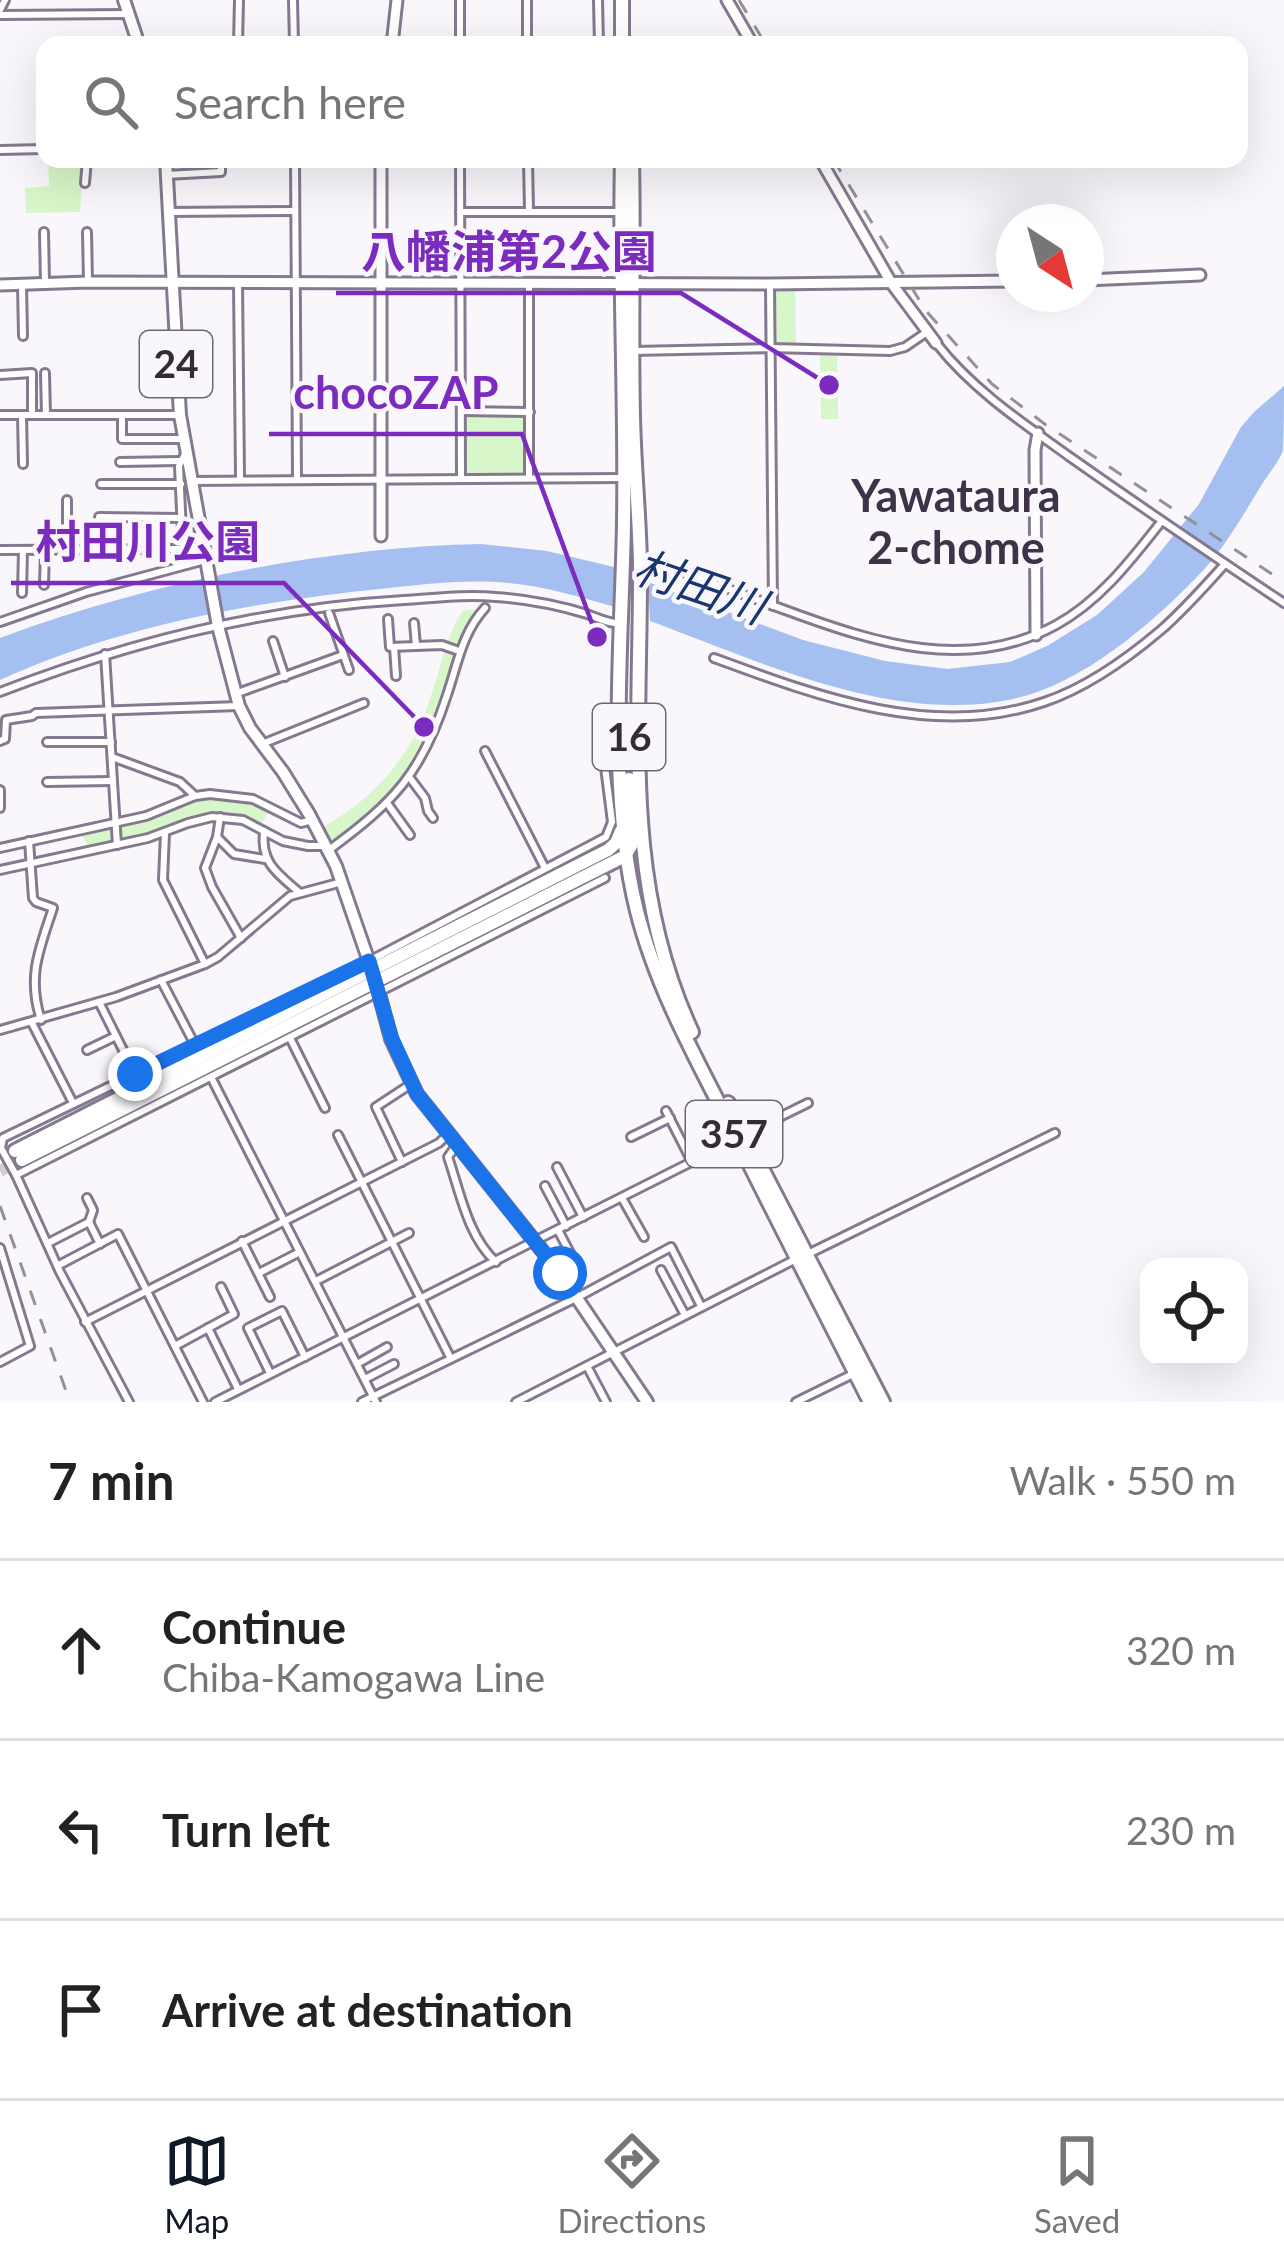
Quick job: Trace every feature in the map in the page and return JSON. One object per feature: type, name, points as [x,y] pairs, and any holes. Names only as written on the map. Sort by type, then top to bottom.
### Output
[{"type":"highway","points":[[626,0],[626,36]]},
{"type":"highway","name":"16","points":[[622,168],[636,496],[628,621],[622,828],[616,843],[374,976],[257,1022],[18,1155],[626,853],[632,844],[628,621]]},
{"type":"highway","name":"16","points":[[632,168],[624,478],[633,562]]},
{"type":"highway","name":"16","points":[[628,621],[640,831]]},
{"type":"highway","name":"357","points":[[622,828],[640,923],[665,993],[870,1402]]},
{"type":"highway","name":"357","points":[[640,831],[657,934],[673,988],[740,1137]]},
{"type":"highway","name":"16","points":[[524,893],[616,852],[626,853]]},
{"type":"highway","points":[[626,853],[643,862]]},
{"type":"highway","name":"357","points":[[801,1257],[883,1402]]},
{"type":"main road","points":[[124,0],[136,36]]},
{"type":"main road","name":"24","points":[[166,168],[186,482],[237,700],[327,848],[411,1084],[578,1297],[647,1402]]},
{"type":"street","points":[[238,0],[238,36]]},
{"type":"street","points":[[293,0],[294,36]]},
{"type":"street","points":[[393,36],[397,0]]},
{"type":"street","points":[[460,0],[460,36]]},
{"type":"street","points":[[526,0],[527,36]]},
{"type":"street","points":[[598,0],[599,36]]},
{"type":"street","points":[[727,0],[748,36]]},
{"type":"street","points":[[2,6],[128,14]]},
{"type":"street","points":[[0,150],[36,149]]},
{"type":"street","points":[[86,183],[87,168]]},
{"type":"street","points":[[166,176],[221,172],[221,168]]},
{"type":"street","points":[[295,168],[297,478]]},
{"type":"street","points":[[381,168],[381,536]]},
{"type":"street","points":[[460,168],[461,477]]},
{"type":"street","points":[[528,168],[529,211]]},
{"type":"street","points":[[825,168],[892,284],[936,343],[970,378],[1161,522],[1284,603]]},
{"type":"street","points":[[168,212],[295,211]]},
{"type":"street","points":[[460,212],[621,212]]},
{"type":"street","points":[[44,232],[45,283]]},
{"type":"street","points":[[87,232],[88,282]]},
{"type":"street","points":[[1104,279],[1200,275]]},
{"type":"street","points":[[0,285],[996,281]]},
{"type":"street","points":[[529,282],[529,478]]},
{"type":"street","points":[[238,283],[240,478]]},
{"type":"street","points":[[22,284],[22,336]]},
{"type":"street","points":[[770,284],[773,606]]},
{"type":"street","points":[[633,351],[890,351],[927,332]]},
{"type":"street","points":[[0,375],[32,373],[23,464]]},
{"type":"street","points":[[45,373],[46,415]]},
{"type":"street","points":[[461,411],[530,412]]},
{"type":"street","points":[[0,415],[180,416]]},
{"type":"street","points":[[122,415],[122,439],[183,451]]},
{"type":"street","points":[[1036,634],[1038,433]]},
{"type":"street","points":[[120,462],[183,451]]},
{"type":"street","points":[[101,484],[240,478],[624,478]]},
{"type":"street","points":[[186,482],[181,518],[186,565]]},
{"type":"street","points":[[67,500],[67,549]]},
{"type":"street","points":[[99,517],[181,518]]},
{"type":"street","points":[[633,562],[852,635],[920,650],[967,650],[994,647],[1059,623],[1096,596],[1161,522]]},
{"type":"street","points":[[44,585],[45,549]]},
{"type":"street","points":[[0,550],[182,549]]},
{"type":"street","points":[[22,593],[23,550]]},
{"type":"street","points":[[0,622],[86,592],[206,563]]},
{"type":"street","points":[[714,658],[880,710],[942,718],[1003,712],[1058,697],[1125,658],[1166,626],[1226,564]]},
{"type":"street","points":[[0,692],[105,654],[218,625],[367,602],[462,595],[541,603],[607,623],[628,621]]},
{"type":"street","points":[[0,870],[220,817],[243,820],[296,844],[327,848],[387,802],[418,766],[459,651],[485,608]]},
{"type":"street","points":[[329,613],[349,670]]},
{"type":"street","points":[[388,619],[390,647],[442,645],[459,651]]},
{"type":"street","points":[[414,623],[416,646]]},
{"type":"street","points":[[273,641],[285,677]]},
{"type":"street","points":[[394,647],[396,676]]},
{"type":"street","points":[[105,654],[117,844]]},
{"type":"street","points":[[0,741],[5,739],[6,720],[45,712],[237,700],[344,655]]},
{"type":"street","points":[[262,743],[364,703]]},
{"type":"street","points":[[47,742],[111,742]]},
{"type":"street","points":[[485,751],[545,868]]},
{"type":"street","points":[[111,757],[180,782],[195,796]]},
{"type":"street","points":[[16,1175],[348,1009],[391,950],[606,837],[612,823],[605,766]]},
{"type":"street","points":[[410,778],[433,818]]},
{"type":"street","points":[[47,782],[112,781]]},
{"type":"street","points":[[0,790],[0,808]]},
{"type":"street","points":[[0,836],[3,848],[146,816],[195,796],[227,794],[253,799],[301,823],[312,820]]},
{"type":"street","points":[[387,802],[410,835]]},
{"type":"street","points":[[220,817],[205,868],[241,938]]},
{"type":"street","points":[[264,831],[262,846],[270,868],[300,892]]},
{"type":"street","points":[[165,832],[163,880],[205,964]]},
{"type":"street","points":[[217,837],[234,854],[265,859]]},
{"type":"street","points":[[29,841],[33,898],[53,908],[33,972],[36,1022],[73,1103]]},
{"type":"street","points":[[374,976],[405,980],[605,878]]},
{"type":"street","points":[[0,1030],[99,1002],[205,964],[281,902],[342,882]]},
{"type":"street","points":[[160,980],[195,1046]]},
{"type":"street","points":[[99,1002],[135,1074]]},
{"type":"street","points":[[129,1402],[1,1148],[3,1138],[195,1046],[257,1022]]},
{"type":"street","points":[[87,1049],[116,1036]]},
{"type":"street","points":[[290,1037],[325,1108]]},
{"type":"street","points":[[211,1077],[374,1399]]},
{"type":"street","points":[[402,1162],[376,1107],[411,1084]]},
{"type":"street","points":[[215,1402],[808,1102]]},
{"type":"street","points":[[631,1137],[668,1114],[692,1160]]},
{"type":"street","points":[[516,1402],[1055,1133]]},
{"type":"street","points":[[338,1135],[451,1358]]},
{"type":"street","points":[[86,1322],[447,1135]]},
{"type":"street","points":[[456,1146],[448,1157],[476,1238],[496,1262]]},
{"type":"street","points":[[557,1167],[583,1217]]},
{"type":"street","points":[[544,1186],[581,1274]]},
{"type":"street","points":[[622,1197],[644,1237]]},
{"type":"street","points":[[48,1243],[89,1222],[93,1210],[87,1198]]},
{"type":"street","points":[[89,1222],[100,1244]]},
{"type":"street","points":[[315,1281],[409,1233]]},
{"type":"street","points":[[58,1265],[118,1234],[202,1402]]},
{"type":"street","points":[[242,1241],[270,1297]]},
{"type":"street","points":[[362,1402],[671,1247],[701,1306]]},
{"type":"street","points":[[0,1248],[30,1346],[1,1358]]},
{"type":"street","points":[[259,1273],[300,1252]]},
{"type":"street","points":[[661,1270],[685,1315]]},
{"type":"street","points":[[176,1346],[234,1314],[220,1286]]},
{"type":"street","points":[[270,1375],[248,1328],[281,1311],[305,1357]]},
{"type":"street","points":[[208,1328],[239,1390]]},
{"type":"street","points":[[356,1364],[387,1347]]},
{"type":"street","points":[[364,1379],[394,1364]]},
{"type":"street","points":[[587,1366],[606,1402]]},
{"type":"street","points":[[796,1402],[855,1373]]},
{"type":"green space","points":[[48,168],[83,168],[80,212],[26,213],[25,188],[49,186]]},
{"type":"green space","points":[[771,285],[795,285],[796,348],[771,347]]},
{"type":"green space","points":[[820,351],[837,351],[838,419],[821,419]]},
{"type":"green space","points":[[523,416],[527,469],[523,474],[465,471],[464,420]]},
{"type":"green space","points":[[463,610],[478,610],[461,641],[415,764],[388,799],[331,842],[323,827],[375,789],[413,739]]},
{"type":"green space","points":[[199,796],[249,799],[269,809],[260,823],[215,814],[88,847],[81,833],[159,814]]},
{"type":"water","points":[[1284,386],[1282,454],[1215,556],[1135,634],[1088,667],[1038,692],[968,705],[875,697],[782,671],[650,621],[648,582],[803,640],[885,661],[947,669],[1010,662],[1097,615],[1144,572],[1199,504],[1241,427]]},
{"type":"water","points":[[481,544],[547,551],[614,567],[615,607],[548,589],[493,582],[339,593],[141,630],[0,680],[0,638],[115,601],[299,561]]},
{"type":"tunnel","points":[[0,1171],[21,1160]]},
{"type":"railway","points":[[739,0],[761,36]]},
{"type":"railway","points":[[839,168],[926,311],[992,384],[1046,425],[1284,582]]},
{"type":"railway","points":[[0,1206],[70,1402]]},
{"type":"place","name":"八幡浦第2公園","points":[[829,385]]},
{"type":"place","name":"chocoZAP","points":[[597,637]]},
{"type":"place","name":"村田川公園","points":[[424,727]]},
{"type":"district","name":"Yawataura 2-chome","points":[[956,522]]},
{"type":"route","points":[[135,1074],[369,961],[399,1059],[417,1094],[560,1273]]},
{"type":"water label","name":"村田川","points":[[700,587]]}]
